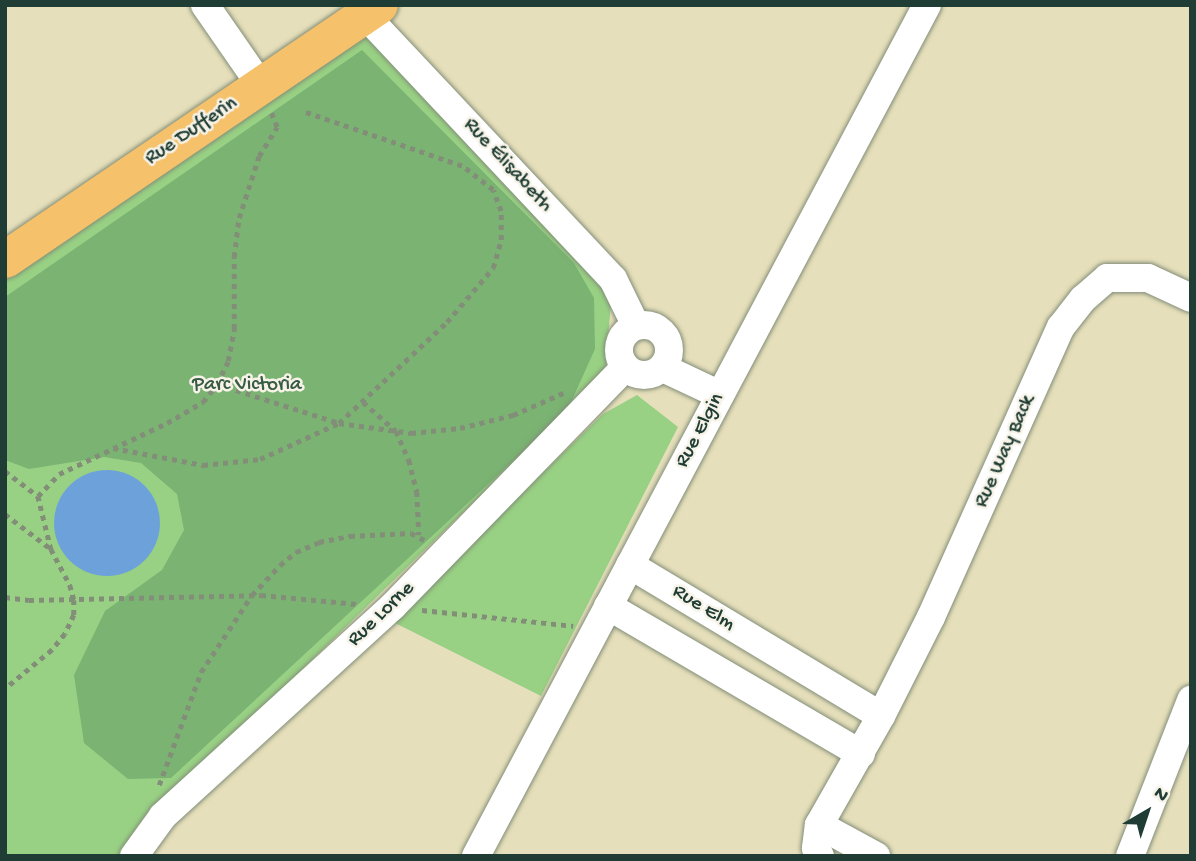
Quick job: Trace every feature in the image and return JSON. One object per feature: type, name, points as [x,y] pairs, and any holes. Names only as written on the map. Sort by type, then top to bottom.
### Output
[{"type":"main road","name":"Rue Dufferin","points":[[5,259],[372,10]]},
{"type":"street","points":[[205,5],[261,86]]},
{"type":"street","name":"Rue Elgin","points":[[476,856],[927,5]]},
{"type":"street","name":"Rue Élisabeth","points":[[372,10],[613,279],[636,326]]},
{"type":"street","name":"Rue Way Back","points":[[881,716],[968,537],[1061,327],[1083,299],[1107,278],[1148,278],[1191,298]]},
{"type":"street","points":[[636,326],[655,328],[663,334],[670,352],[663,368],[643,376],[625,367],[619,349],[621,339],[636,326]]},
{"type":"street","name":"Rue Lorne","points":[[134,856],[163,816],[392,607],[625,367]]},
{"type":"street","points":[[663,368],[720,395]]},
{"type":"street","name":"Rue Elm","points":[[630,565],[881,716]]},
{"type":"street","points":[[608,606],[861,754]]},
{"type":"street","points":[[755,692],[775,654]]},
{"type":"street","points":[[1130,856],[1191,700]]},
{"type":"street","points":[[820,856],[816,849],[819,825],[881,716]]},
{"type":"street","points":[[819,825],[876,856]]},
{"type":"path","points":[[38,496],[59,474],[167,424],[203,402],[217,384],[228,361],[234,330],[234,257],[239,218],[259,156],[277,127],[261,86]]},
{"type":"path","points":[[113,449],[203,465],[260,459],[339,423],[447,322],[493,268],[501,240],[501,211],[493,190],[462,166],[301,111]]},
{"type":"path","points":[[217,384],[339,423],[411,433],[460,428],[513,415],[570,390]]},
{"type":"path","points":[[363,402],[396,431],[409,460],[417,492],[419,535],[440,556]]},
{"type":"path","points":[[5,471],[38,496],[51,549],[70,585],[74,600],[74,615],[65,634],[52,650],[5,689]]},
{"type":"path","points":[[5,514],[51,549]]},
{"type":"path","points":[[163,816],[158,791],[164,765],[197,683],[215,647],[253,595],[296,552],[319,542],[350,536],[419,535]]},
{"type":"path","points":[[5,597],[74,600],[253,595],[570,625],[592,637]]},
{"type":"green space","name":"Parc Victoria","points":[[365,15],[613,279],[605,374],[157,811],[122,856],[5,856],[5,259]]},
{"type":"green space","name":"Parc Victoria","points":[[362,50],[574,263],[594,298],[595,349],[567,411],[171,778],[128,779],[84,743],[74,675],[105,611],[162,570],[184,530],[177,494],[141,463],[104,457],[29,469],[5,460],[5,297]]},
{"type":"green space","points":[[637,395],[678,427],[541,696],[391,621],[603,414]]},
{"type":"water","points":[[107,470],[127,474],[145,485],[156,503],[160,523],[156,543],[145,561],[127,572],[107,576],[87,572],[69,561],[58,543],[54,523],[58,503],[69,485],[87,474]]}]
